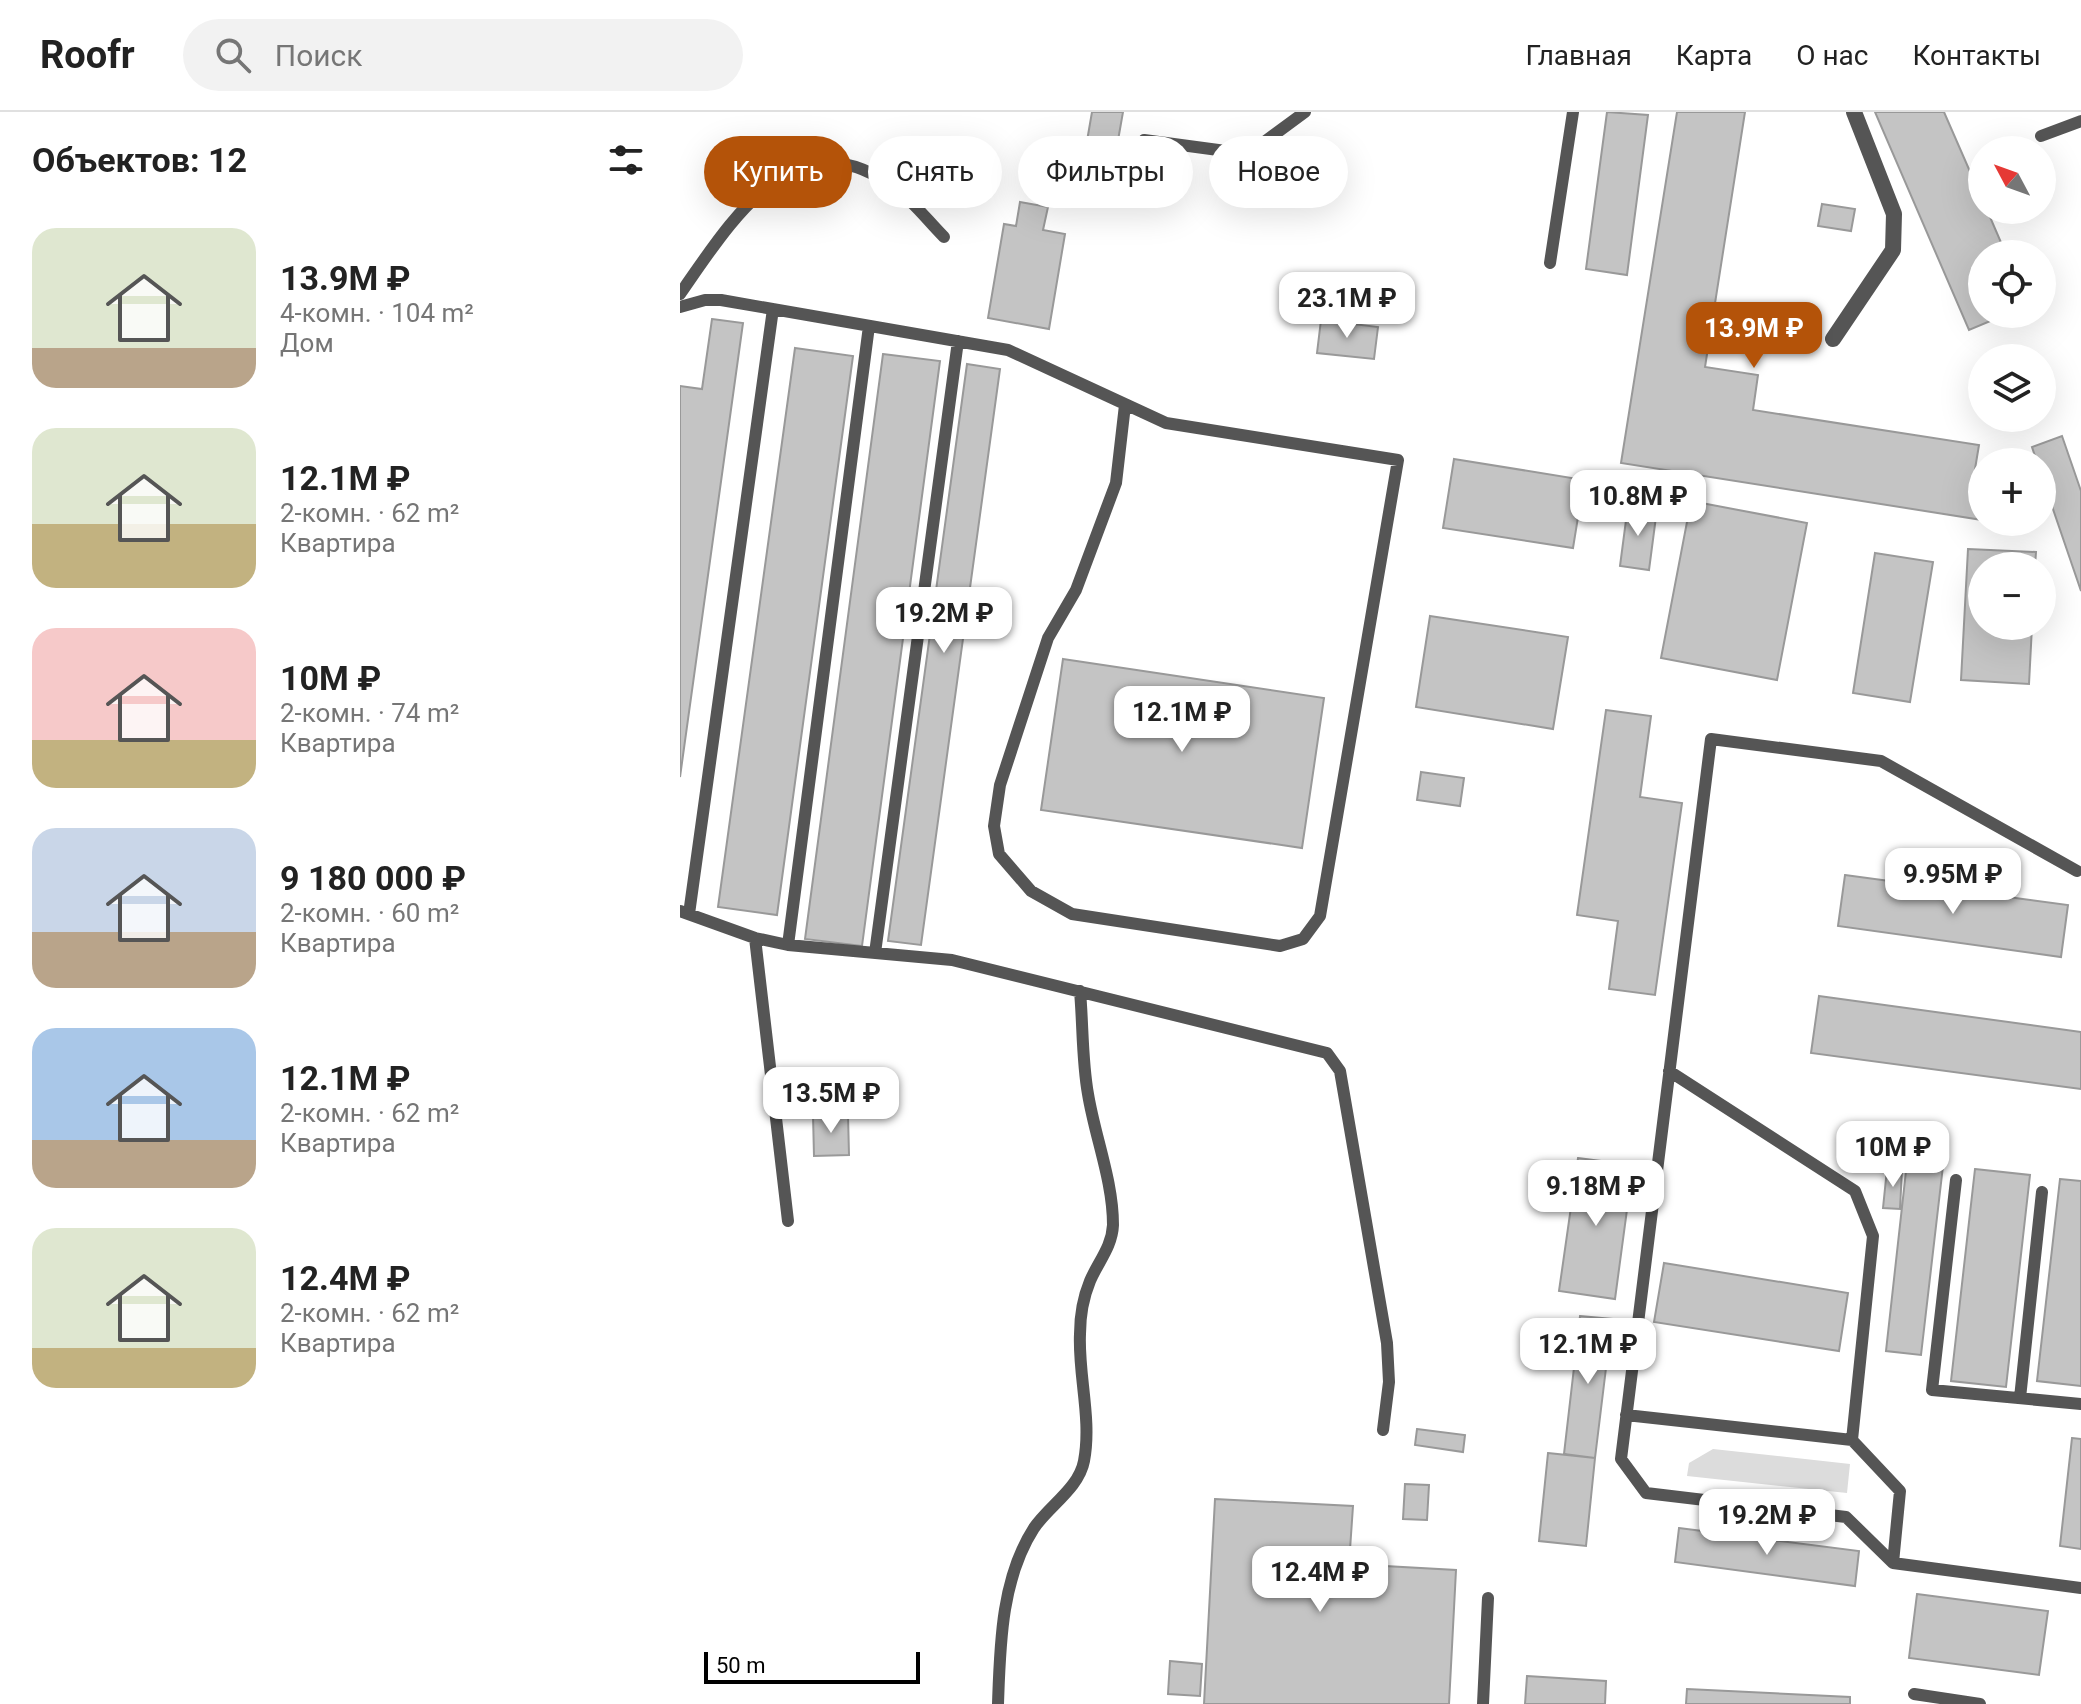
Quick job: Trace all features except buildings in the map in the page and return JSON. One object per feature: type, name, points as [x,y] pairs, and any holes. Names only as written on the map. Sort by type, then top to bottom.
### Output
[{"type":"street","points":[[1833,339],[1893,250],[1894,214],[1854,112]]},
{"type":"lane","points":[[1193,147],[1248,154],[1305,112]]},
{"type":"lane","points":[[1550,263],[1573,112]]},
{"type":"lane","points":[[2041,136],[2081,121]]},
{"type":"lane","points":[[680,294],[724,230],[756,195],[774,179],[809,165],[847,164],[874,174],[898,190],[944,237]]},
{"type":"lane","points":[[680,307],[705,300],[773,309],[1017,353],[1166,423],[1398,460],[1320,916],[1303,939],[1280,946],[1072,914],[1031,891],[999,854],[994,826],[1000,785],[1048,638],[1076,590],[1116,483],[1125,405]]},
{"type":"lane","points":[[773,309],[684,913],[755,938],[788,945],[952,960],[1327,1053],[1340,1071],[1387,1343],[1389,1382],[1383,1430]]},
{"type":"lane","points":[[788,945],[869,326]]},
{"type":"lane","points":[[875,953],[958,341]]},
{"type":"lane","points":[[2077,871],[1881,761],[1711,739],[1621,1459],[1646,1493],[1846,1517],[1893,1563],[2081,1588]]},
{"type":"lane","points":[[755,938],[788,1221]]},
{"type":"lane","points":[[998,1704],[1001,1630],[1017,1565],[1033,1529],[1076,1481],[1084,1463],[1086,1436],[1079,1339],[1081,1309],[1091,1280],[1109,1248],[1113,1226],[1107,1179],[1087,1093],[1080,991]]},
{"type":"lane","points":[[1669,1071],[1855,1191],[1873,1236],[1852,1440]]},
{"type":"lane","points":[[1956,1180],[1932,1390],[2081,1404]]},
{"type":"lane","points":[[2020,1398],[2042,1192]]},
{"type":"lane","points":[[1626,1415],[1852,1440],[1900,1491],[1893,1563]]},
{"type":"lane","points":[[1483,1704],[1488,1598]]},
{"type":"lane","points":[[1914,1694],[1980,1704]]},
{"type":"shaded area","points":[[1713,1449],[1850,1464],[1847,1493],[1687,1476],[1689,1463]]}]
